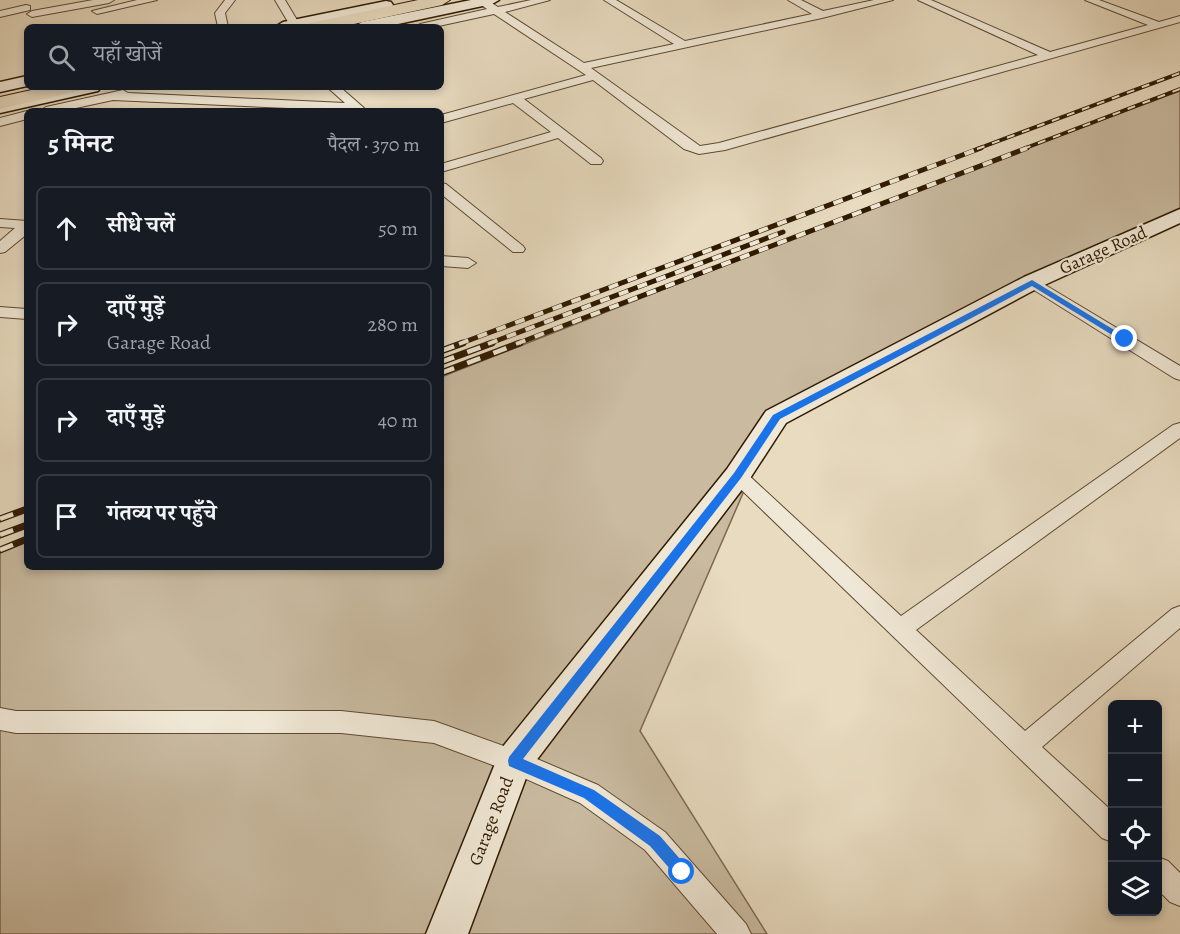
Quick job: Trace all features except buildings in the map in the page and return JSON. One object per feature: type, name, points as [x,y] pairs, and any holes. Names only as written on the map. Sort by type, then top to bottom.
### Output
[{"type":"highway","points":[[329,24],[442,0]]},
{"type":"highway","points":[[362,24],[485,3]]},
{"type":"highway","points":[[0,94],[24,89]]},
{"type":"highway","points":[[0,103],[58,90]]},
{"type":"main road","points":[[298,24],[408,0]]},
{"type":"main road","points":[[377,24],[485,3]]},
{"type":"main road","points":[[0,87],[24,82]]},
{"type":"main road","points":[[0,108],[79,90]]},
{"type":"main road","name":"Garage Road","points":[[447,934],[514,761],[737,476],[776,417],[1032,282],[1180,215]]},
{"type":"street","points":[[32,14],[63,0]]},
{"type":"street","points":[[0,14],[32,14],[78,2],[110,0]]},
{"type":"street","points":[[89,14],[118,5],[152,0]]},
{"type":"street","points":[[222,24],[220,13],[230,0]]},
{"type":"street","points":[[280,0],[288,24]]},
{"type":"street","points":[[428,24],[485,3],[545,0]]},
{"type":"street","points":[[609,0],[684,45]]},
{"type":"street","points":[[793,0],[822,15]]},
{"type":"street","points":[[582,67],[888,0]]},
{"type":"street","points":[[923,0],[1050,56]]},
{"type":"street","points":[[1090,0],[1158,25]]},
{"type":"street","points":[[78,2],[81,10],[104,20]]},
{"type":"street","points":[[485,3],[595,76],[689,146],[699,150],[720,147],[1180,19]]},
{"type":"street","points":[[444,118],[595,76]]},
{"type":"street","points":[[56,108],[111,92],[127,90]]},
{"type":"street","points":[[337,90],[358,108]]},
{"type":"street","points":[[111,92],[253,108]]},
{"type":"street","points":[[111,92],[120,108]]},
{"type":"street","points":[[515,98],[596,161]]},
{"type":"street","points":[[160,108],[168,103],[181,101]]},
{"type":"street","points":[[0,122],[24,116]]},
{"type":"street","points":[[444,167],[561,133]]},
{"type":"street","points":[[444,189],[518,249]]},
{"type":"street","points":[[0,224],[24,225]]},
{"type":"street","points":[[0,249],[24,228]]},
{"type":"street","points":[[444,261],[468,263]]},
{"type":"street","points":[[1032,282],[1180,374]]},
{"type":"street","points":[[0,312],[24,314]]},
{"type":"street","points":[[900,629],[1180,429]]},
{"type":"street","points":[[737,476],[1108,823]]},
{"type":"street","points":[[1025,746],[1180,615]]},
{"type":"street","points":[[0,719],[28,722],[341,722],[434,732],[514,761],[589,794],[655,841],[736,934]]},
{"type":"shaded area","points":[[1180,91],[1180,215],[776,417],[640,731],[767,934],[0,934],[0,549],[24,540],[24,570],[444,570],[444,376],[944,179]]},
{"type":"railway","points":[[977,149],[1180,73]]},
{"type":"railway","points":[[1023,149],[1180,89]]},
{"type":"railway","points":[[459,344],[981,148]]},
{"type":"railway","points":[[516,344],[1027,148]]},
{"type":"railway","points":[[488,344],[783,232]]},
{"type":"railway","points":[[444,350],[463,343]]},
{"type":"railway","points":[[444,361],[492,343]]},
{"type":"railway","points":[[444,372],[520,343]]},
{"type":"railway","points":[[0,519],[24,510]]},
{"type":"railway","points":[[0,535],[24,526]]},
{"type":"railway","points":[[0,550],[24,540]]},
{"type":"route","points":[[682,872],[655,841],[589,794],[514,761],[737,476],[776,417],[1032,282],[1125,339]]}]
